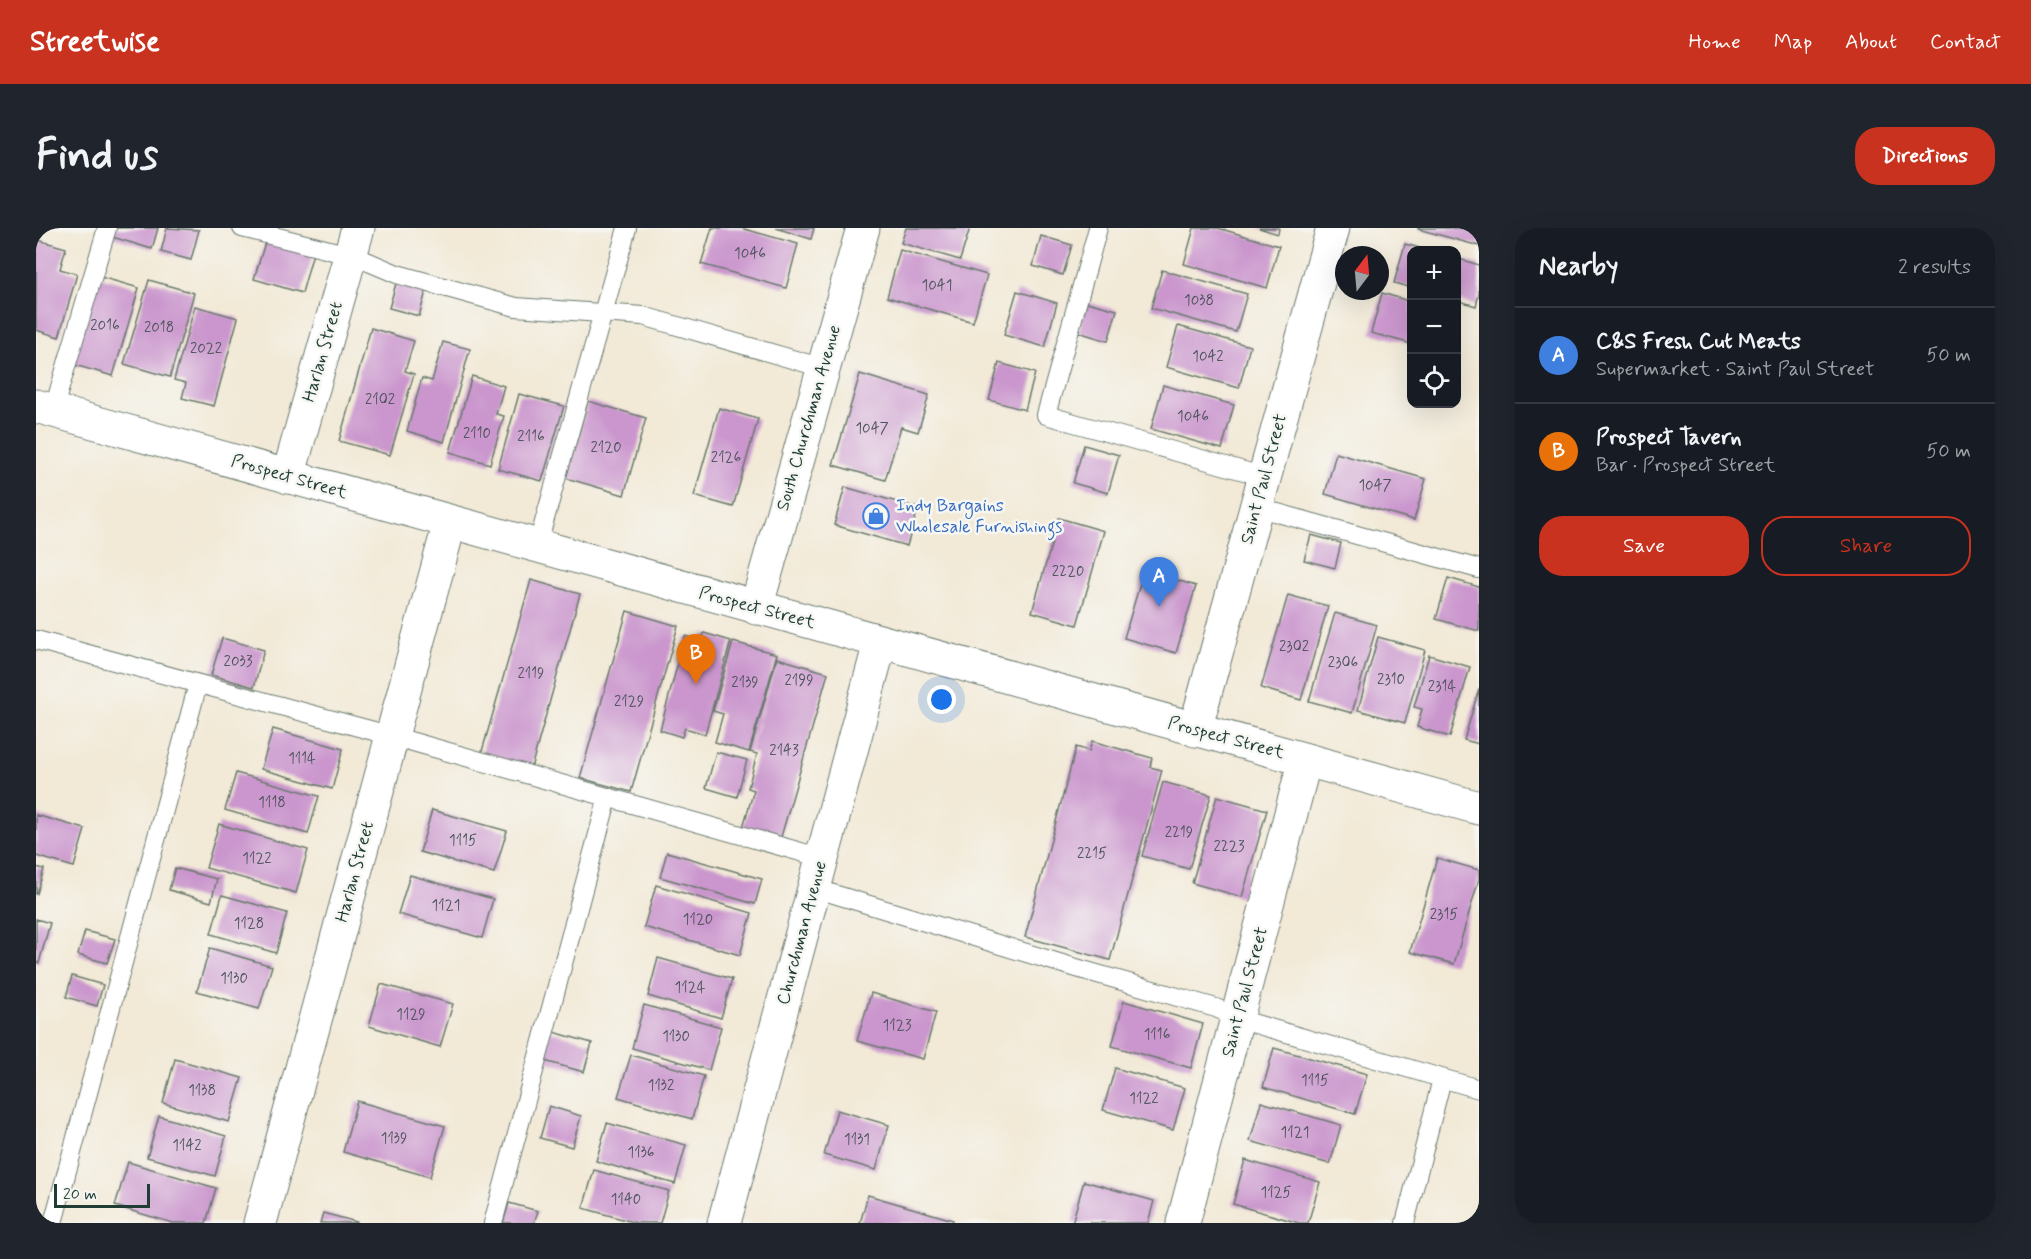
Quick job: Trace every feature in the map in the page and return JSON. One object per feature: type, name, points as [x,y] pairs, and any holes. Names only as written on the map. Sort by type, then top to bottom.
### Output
[{"type":"street","name":"South Churchman Avenue","points":[[756,608],[863,228]]},
{"type":"street","name":"Saint Paul Street","points":[[1195,729],[1334,228]]},
{"type":"street","name":"Harlan Street","points":[[288,477],[354,242]]},
{"type":"street","name":"Prospect Street","points":[[44,408],[880,643],[1479,808]]},
{"type":"street","name":"Harlan Street","points":[[260,1223],[450,522]]},
{"type":"street","name":"Churchman Avenue","points":[[724,1223],[880,643]]},
{"type":"street","name":"Saint Paul Street","points":[[1183,1223],[1305,760]]},
{"type":"lane","points":[[44,408],[107,228]]},
{"type":"lane","points":[[242,228],[354,242],[397,274],[516,307],[643,316],[823,368]]},
{"type":"lane","points":[[537,547],[627,228]]},
{"type":"lane","points":[[1098,228],[1046,415],[1479,569]]},
{"type":"lane","points":[[36,640],[608,797],[1066,966],[1216,1008],[1238,1018],[1479,1089]]},
{"type":"lane","points":[[53,1223],[198,684]]},
{"type":"lane","points":[[493,1223],[608,797]]},
{"type":"lane","points":[[1405,1223],[1442,1079]]},
{"type":"building","points":[[111,228],[158,228],[152,249],[109,236]]},
{"type":"building","points":[[167,228],[199,230],[191,260],[161,252]]},
{"type":"building","points":[[712,228],[741,228],[798,244],[786,288],[701,264]]},
{"type":"building","points":[[776,228],[814,228],[811,239]]},
{"type":"building","points":[[906,228],[970,228],[960,260],[901,243]]},
{"type":"building","points":[[1194,228],[1218,228],[1279,246],[1267,288],[1184,264]]},
{"type":"building","points":[[1259,228],[1279,228],[1278,234]]},
{"type":"building","points":[[1479,228],[1479,246],[1418,229]]},
{"type":"building","points":[[1041,236],[1072,245],[1063,275],[1033,266]]},
{"type":"building","points":[[266,239],[313,253],[302,293],[254,279]]},
{"type":"building","points":[[38,240],[66,248],[60,269],[77,274],[59,337],[36,330],[36,248]]},
{"type":"building","points":[[1405,244],[1412,246],[1407,246],[1407,287],[1394,283]]},
{"type":"building","points":[[900,250],[987,275],[973,322],[887,297]]},
{"type":"building","points":[[1461,260],[1479,265],[1479,294],[1476,306],[1461,302]]},
{"type":"building","points":[[1162,270],[1247,294],[1236,332],[1151,308]]},
{"type":"building","points":[[97,276],[139,288],[113,376],[71,364]]},
{"type":"building","points":[[149,280],[194,293],[170,377],[124,364]]},
{"type":"building","points":[[397,280],[427,288],[419,316],[389,308]]},
{"type":"building","points":[[1017,291],[1057,303],[1045,347],[1004,335]]},
{"type":"building","points":[[1389,295],[1407,300],[1407,343],[1371,333],[1380,300],[1389,300]]},
{"type":"building","points":[[1087,302],[1117,310],[1108,341],[1078,332]]},
{"type":"building","points":[[195,306],[238,318],[214,406],[182,398],[186,383],[174,380]]},
{"type":"building","points":[[1178,326],[1250,346],[1239,388],[1166,367]]},
{"type":"building","points":[[371,328],[414,341],[405,371],[414,374],[390,455],[339,441]]},
{"type":"building","points":[[443,342],[470,349],[444,442],[407,431],[422,378],[432,381]]},
{"type":"building","points":[[999,363],[1035,373],[1025,410],[989,400]]},
{"type":"building","points":[[860,374],[929,395],[918,432],[901,427],[885,480],[833,465]]},
{"type":"building","points":[[472,376],[504,386],[496,414],[504,416],[490,464],[450,452]]},
{"type":"building","points":[[1163,385],[1234,405],[1222,449],[1151,429]]},
{"type":"building","points":[[519,394],[564,406],[542,481],[498,469]]},
{"type":"building","points":[[588,401],[646,418],[624,495],[566,478]]},
{"type":"building","points":[[719,408],[758,419],[733,507],[694,496]]},
{"type":"building","points":[[1084,445],[1119,455],[1108,493],[1073,483]]},
{"type":"building","points":[[1336,453],[1426,479],[1414,520],[1325,494]]},
{"type":"building","name":"Indy Bargains Wholesale Furnishings","points":[[845,487],[918,508],[907,546],[834,525]]},
{"type":"building","points":[[1059,518],[1104,531],[1077,625],[1032,612]]},
{"type":"building","points":[[1311,535],[1341,543],[1335,568],[1304,560]]},
{"type":"building","points":[[1144,570],[1196,586],[1176,653],[1124,638]]},
{"type":"building","points":[[1448,578],[1479,587],[1479,631],[1436,619]]},
{"type":"building","points":[[531,580],[580,594],[531,768],[481,755]]},
{"type":"building","points":[[1288,595],[1328,606],[1301,700],[1261,688]]},
{"type":"building","points":[[627,611],[678,626],[631,792],[580,778]]},
{"type":"building","points":[[1335,613],[1377,625],[1352,713],[1309,701]]},
{"type":"building","points":[[704,633],[731,641],[705,734],[685,728],[682,737],[660,730],[685,636],[702,641]]},
{"type":"building","points":[[1378,637],[1425,650],[1405,723],[1358,710]]},
{"type":"building","points":[[222,638],[264,650],[254,687],[211,675]]},
{"type":"building","points":[[733,642],[777,654],[749,752],[715,742],[723,714],[713,711]]},
{"type":"building","points":[[1429,655],[1470,667],[1450,737],[1417,727],[1422,709],[1414,707]]},
{"type":"building","points":[[777,658],[828,673],[781,837],[743,827],[754,790],[748,788],[757,754],[750,752]]},
{"type":"building","points":[[1479,689],[1479,744],[1464,740]]},
{"type":"building","points":[[273,729],[343,749],[332,789],[261,769]]},
{"type":"building","points":[[1092,741],[1152,758],[1150,767],[1162,770],[1110,960],[1025,937],[1076,747],[1089,751]]},
{"type":"building","points":[[716,752],[747,760],[737,797],[706,788]]},
{"type":"building","points":[[236,773],[319,796],[308,834],[225,810]]},
{"type":"building","points":[[1163,782],[1211,795],[1189,869],[1142,856]]},
{"type":"building","points":[[1217,796],[1267,810],[1242,897],[1192,883]]},
{"type":"building","points":[[432,810],[507,831],[494,873],[420,852]]},
{"type":"building","points":[[36,815],[85,829],[74,867],[36,856]]},
{"type":"building","points":[[219,824],[308,850],[296,893],[206,868]]},
{"type":"building","points":[[667,852],[762,879],[755,904],[660,877]]},
{"type":"building","points":[[1437,858],[1479,870],[1479,879],[1454,964],[1410,952]]},
{"type":"building","points":[[36,867],[44,869],[37,894],[36,894]]},
{"type":"building","points":[[175,868],[217,879],[211,902],[169,890]]},
{"type":"building","points":[[410,875],[493,899],[482,938],[398,914]]},
{"type":"building","points":[[656,885],[752,913],[740,955],[644,927]]},
{"type":"building","points":[[222,895],[287,913],[276,953],[211,934]]},
{"type":"building","points":[[36,919],[50,923],[39,963],[36,962]]},
{"type":"building","points":[[85,931],[115,939],[107,963],[78,955]]},
{"type":"building","points":[[210,948],[272,966],[259,1009],[197,991]]},
{"type":"building","points":[[658,958],[732,979],[721,1018],[648,996]]},
{"type":"building","points":[[72,976],[103,985],[97,1006],[66,997]]},
{"type":"building","points":[[381,984],[453,1004],[440,1047],[369,1026]]},
{"type":"building","points":[[871,993],[936,1012],[923,1059],[857,1041]]},
{"type":"building","points":[[1124,1001],[1203,1024],[1191,1068],[1112,1046]]},
{"type":"building","points":[[644,1005],[721,1027],[709,1070],[632,1048]]},
{"type":"building","points":[[550,1031],[592,1043],[584,1072],[541,1060]]},
{"type":"building","points":[[1274,1048],[1367,1074],[1355,1114],[1263,1087]]},
{"type":"building","points":[[631,1055],[704,1076],[692,1119],[618,1097]]},
{"type":"building","points":[[175,1059],[242,1078],[229,1122],[163,1103]]},
{"type":"building","points":[[1115,1068],[1185,1088],[1173,1130],[1103,1110]]},
{"type":"building","points":[[357,1101],[445,1126],[430,1177],[343,1152]]},
{"type":"building","points":[[1261,1102],[1341,1125],[1330,1164],[1250,1141]]},
{"type":"building","points":[[549,1106],[581,1116],[572,1147],[540,1138]]},
{"type":"building","points":[[837,1110],[889,1125],[876,1170],[824,1155]]},
{"type":"building","points":[[159,1116],[226,1136],[215,1176],[147,1157]]},
{"type":"building","points":[[607,1123],[686,1145],[675,1184],[596,1161]]},
{"type":"building","points":[[1245,1160],[1320,1182],[1308,1223],[1299,1223],[1233,1204]]},
{"type":"building","points":[[128,1162],[216,1188],[206,1223],[173,1223],[115,1206]]},
{"type":"building","points":[[594,1170],[669,1191],[660,1223],[636,1223],[583,1208]]},
{"type":"building","points":[[1084,1181],[1154,1201],[1148,1223],[1072,1223]]},
{"type":"building","points":[[868,1195],[953,1220],[952,1223],[860,1223]]},
{"type":"building","points":[[509,1203],[538,1211],[534,1223],[503,1223]]},
{"type":"building","points":[[323,1213],[357,1222],[357,1223],[320,1223]]},
{"type":"place","name":"Indy Bargains Wholesale Furnishings","points":[[876,516]]},
{"type":"place","name":"C&S Fresh Cut Meats","points":[[1159,607]]},
{"type":"place","name":"Prospect Tavern","points":[[696,684]]}]
